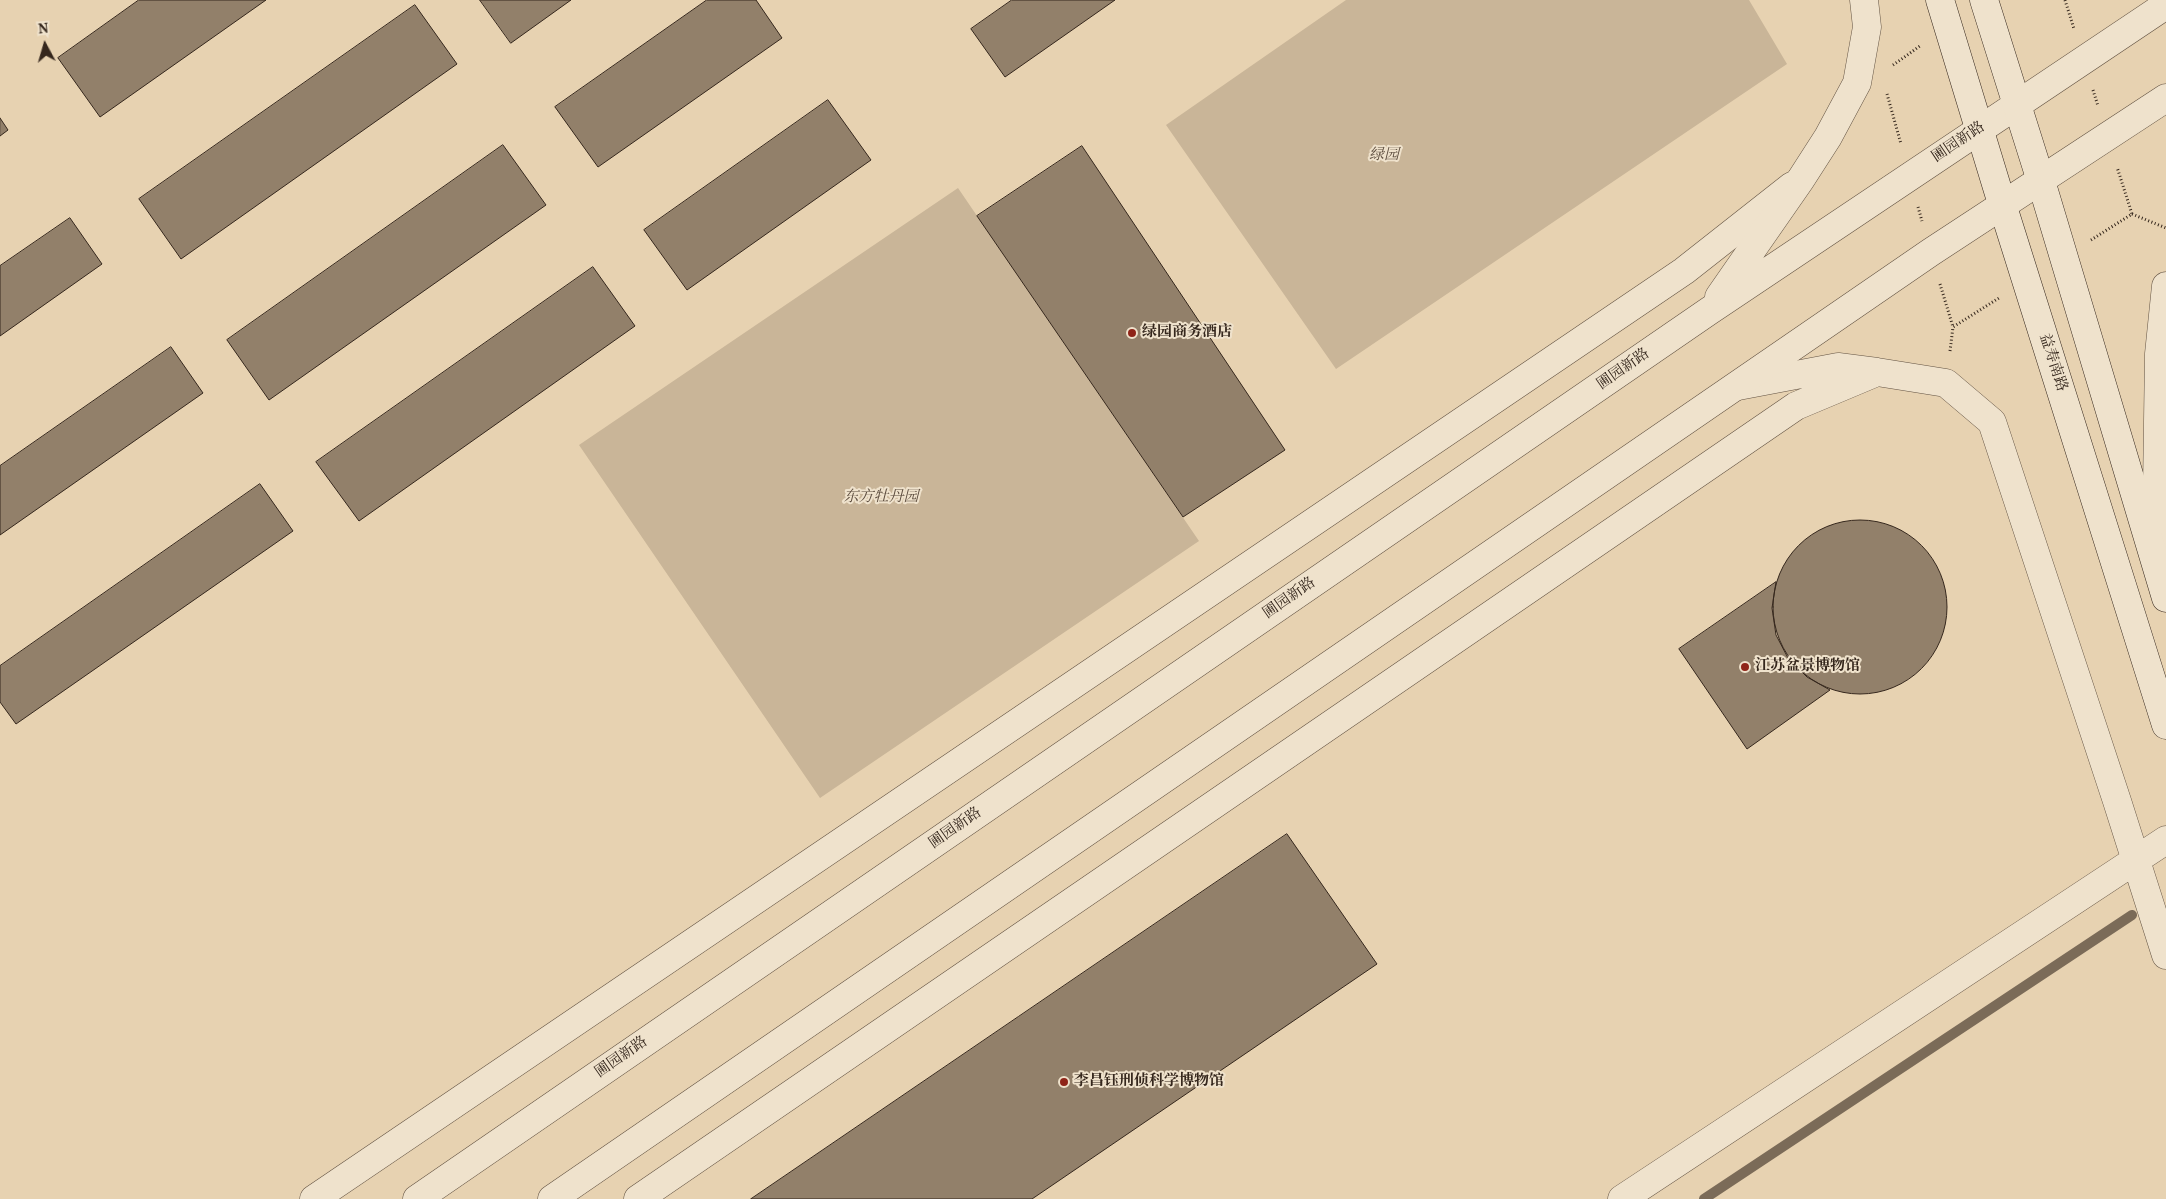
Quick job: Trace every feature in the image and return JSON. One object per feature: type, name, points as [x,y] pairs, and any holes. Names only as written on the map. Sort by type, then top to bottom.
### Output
[{"type":"street","points":[[1709,311],[1801,179],[1828,137],[1856,83],[1867,27],[1864,0]]},
{"type":"street","name":"益寿南路","points":[[1940,0],[1979,131],[2166,725]]},
{"type":"street","points":[[1984,0],[2041,182],[2166,598]]},
{"type":"street","name":"圃园新路","points":[[417,1199],[1709,311],[2166,5]]},
{"type":"street","points":[[552,1199],[1931,252],[2003,207],[2166,98]]},
{"type":"street","points":[[314,1199],[1684,271],[1801,179]]},
{"type":"street","points":[[2156,565],[2166,286]]},
{"type":"street","points":[[1738,386],[1838,367],[1877,372],[1946,383],[1992,422],[2166,955]]},
{"type":"street","points":[[638,1199],[1796,406],[1877,372]]},
{"type":"street","points":[[1622,1199],[2166,840]]},
{"type":"path","points":[[2132,214],[2166,228]]},
{"type":"green space","name":"绿园","points":[[1346,0],[1749,0],[1787,64],[1336,369],[1166,125]]},
{"type":"green space","name":"东方牡丹园","points":[[958,188],[1199,541],[820,798],[579,445]]},
{"type":"building","points":[[139,0],[266,0],[100,117],[58,58]]},
{"type":"building","points":[[480,0],[571,0],[511,43]]},
{"type":"building","points":[[707,0],[756,0],[782,38],[598,167],[555,107]]},
{"type":"building","points":[[1012,0],[1115,0],[1005,77],[971,29]]},
{"type":"building","points":[[415,5],[457,64],[181,259],[139,199]]},
{"type":"building","points":[[828,100],[871,160],[687,290],[644,230]]},
{"type":"building","points":[[0,118],[8,130],[0,136]]},
{"type":"building","points":[[503,145],[546,205],[269,400],[227,340]]},
{"type":"building","name":"绿园商务酒店","points":[[1082,146],[1285,450],[1183,517],[977,216]]},
{"type":"building","points":[[70,218],[102,264],[0,336],[0,266]]},
{"type":"building","points":[[593,267],[635,326],[359,521],[316,462]]},
{"type":"building","points":[[171,347],[203,393],[0,535],[0,466]]},
{"type":"building","points":[[260,484],[293,531],[16,724],[0,702],[0,666]]},
{"type":"building","points":[[1860,520],[1877,522],[1901,530],[1927,552],[1937,566],[1943,582],[1947,607],[1945,624],[1937,648],[1915,674],[1901,684],[1885,690],[1860,694],[1843,692],[1819,684],[1793,662],[1783,648],[1777,632],[1773,607],[1775,590],[1783,566],[1805,540],[1819,530],[1835,524]]},
{"type":"building","name":"江苏盆景博物馆","points":[[1776,582],[1772,608],[1776,635],[1788,658],[1807,677],[1830,690],[1747,749],[1679,649]]},
{"type":"building","name":"李昌钰刑侦科学博物馆","points":[[1287,834],[1377,964],[1032,1199],[751,1199]]},
{"type":"waterway","points":[[1704,1199],[2132,915]]},
{"type":"place","name":"绿园商务酒店","points":[[1132,333]]},
{"type":"place","name":"江苏盆景博物馆","points":[[1745,667]]},
{"type":"place","name":"李昌钰刑侦科学博物馆","points":[[1064,1082]]}]
